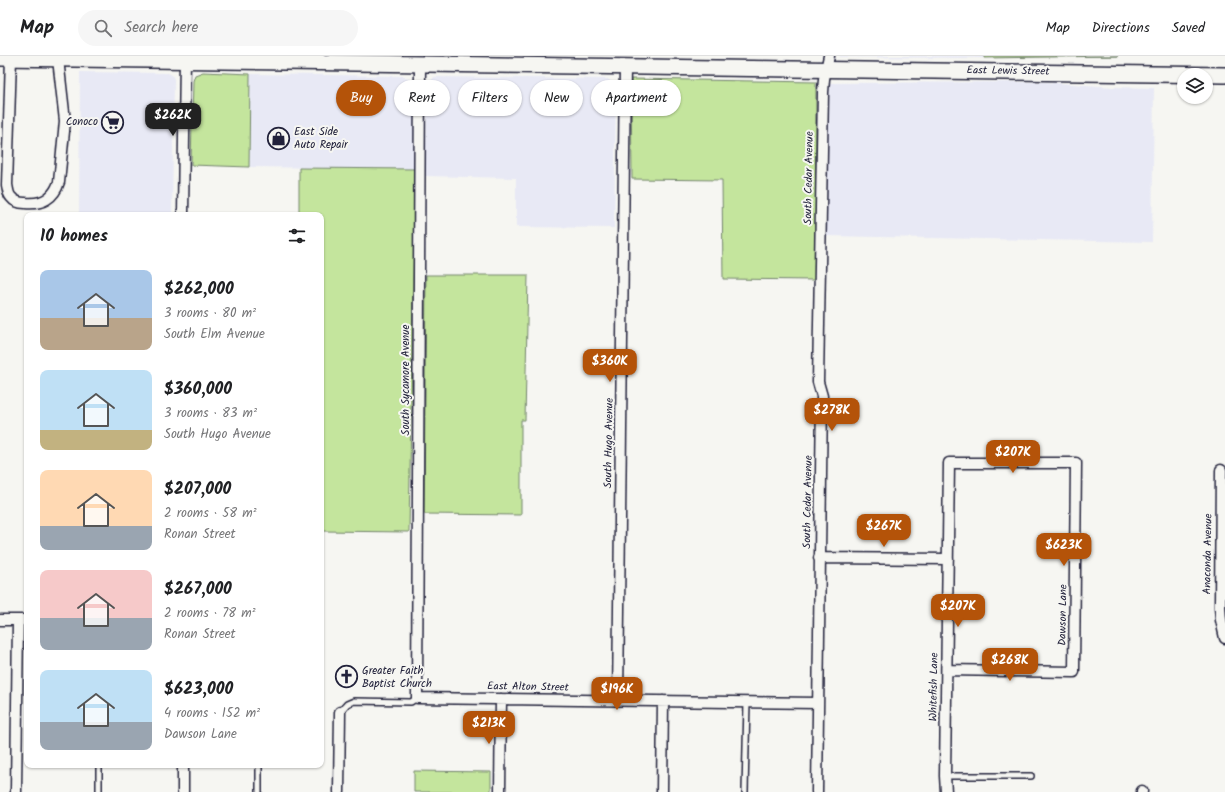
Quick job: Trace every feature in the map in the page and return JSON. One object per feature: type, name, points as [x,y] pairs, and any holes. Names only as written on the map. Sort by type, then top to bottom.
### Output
[{"type":"main road","name":"East Lewis Street","points":[[6,58],[267,58],[420,63],[625,66],[828,63],[1177,74]]},
{"type":"main road","points":[[1213,73],[1225,70]]},
{"type":"main road","name":"East Lewis Street","points":[[1213,75],[1225,75]]},
{"type":"main road","points":[[1213,77],[1225,81]]},
{"type":"street","points":[[6,58],[7,185],[12,199],[22,203],[32,204],[40,203],[52,197],[59,182],[65,122],[58,58]]},
{"type":"street","points":[[183,212],[185,58]]},
{"type":"street","name":"South Sycamore Avenue","points":[[417,698],[420,63]]},
{"type":"street","name":"South Cedar Avenue","points":[[817,792],[822,396],[818,382],[823,87],[828,63]]},
{"type":"street","name":"South Hugo Avenue","points":[[618,700],[625,66]]},
{"type":"street","name":"Whitefish Lane","points":[[946,792],[949,463],[1076,463]]},
{"type":"street","name":"Dawson Lane","points":[[947,670],[1074,672],[1076,463]]},
{"type":"street","name":"Anaconda Avenue","points":[[1221,470],[1222,561],[1220,607],[1225,638]]},
{"type":"street","points":[[819,558],[948,559]]},
{"type":"street","points":[[0,620],[22,620],[16,792]]},
{"type":"street","name":"East Alton Street","points":[[417,698],[818,703]]},
{"type":"street","points":[[500,792],[501,699]]},
{"type":"street","points":[[662,792],[663,701]]},
{"type":"street","points":[[339,792],[340,712]]},
{"type":"street","points":[[183,768],[183,792]]},
{"type":"lane","name":"East Alton Street","points":[[340,712],[347,704],[354,701],[411,702],[417,698]]},
{"type":"lane","points":[[745,792],[747,702]]},
{"type":"lane","points":[[99,768],[99,792]]},
{"type":"lane","points":[[259,768],[259,792]]},
{"type":"lane","points":[[945,776],[1031,776]]},
{"type":"shaded area","points":[[985,56],[985,58],[840,57]]},
{"type":"shaded area","points":[[80,72],[168,73],[172,75],[174,79],[172,212],[79,212]]},
{"type":"shaded area","points":[[250,74],[403,76],[411,80],[394,80],[394,116],[416,116],[415,169],[249,167]]},
{"type":"shaded area","points":[[434,77],[608,79],[609,80],[591,80],[591,116],[616,116],[614,228],[516,227],[516,178],[425,176],[427,116],[450,116],[450,80],[432,80]]},
{"type":"shaded area","points":[[1044,82],[1113,87],[1154,88],[1152,242],[826,236],[829,83]]},
{"type":"green space","points":[[985,56],[1118,56],[985,58]]},
{"type":"green space","points":[[203,72],[250,74],[249,167],[191,165],[193,81],[195,75]]},
{"type":"green space","points":[[631,79],[816,82],[815,280],[723,279],[722,180],[632,179],[631,116],[681,116],[681,80]]},
{"type":"green space","points":[[299,168],[415,169],[409,532],[324,531],[324,212],[299,212]]},
{"type":"green space","points":[[426,275],[528,275],[525,420],[521,420],[521,515],[424,514]]},
{"type":"green space","points":[[414,771],[491,772],[491,792],[414,792]]},
{"type":"place","name":"Conoco","points":[[113,122]]},
{"type":"place","name":"East Side Auto Repair","points":[[279,138]]},
{"type":"place","name":"Greater Faith Baptist Church","points":[[346,677]]}]
